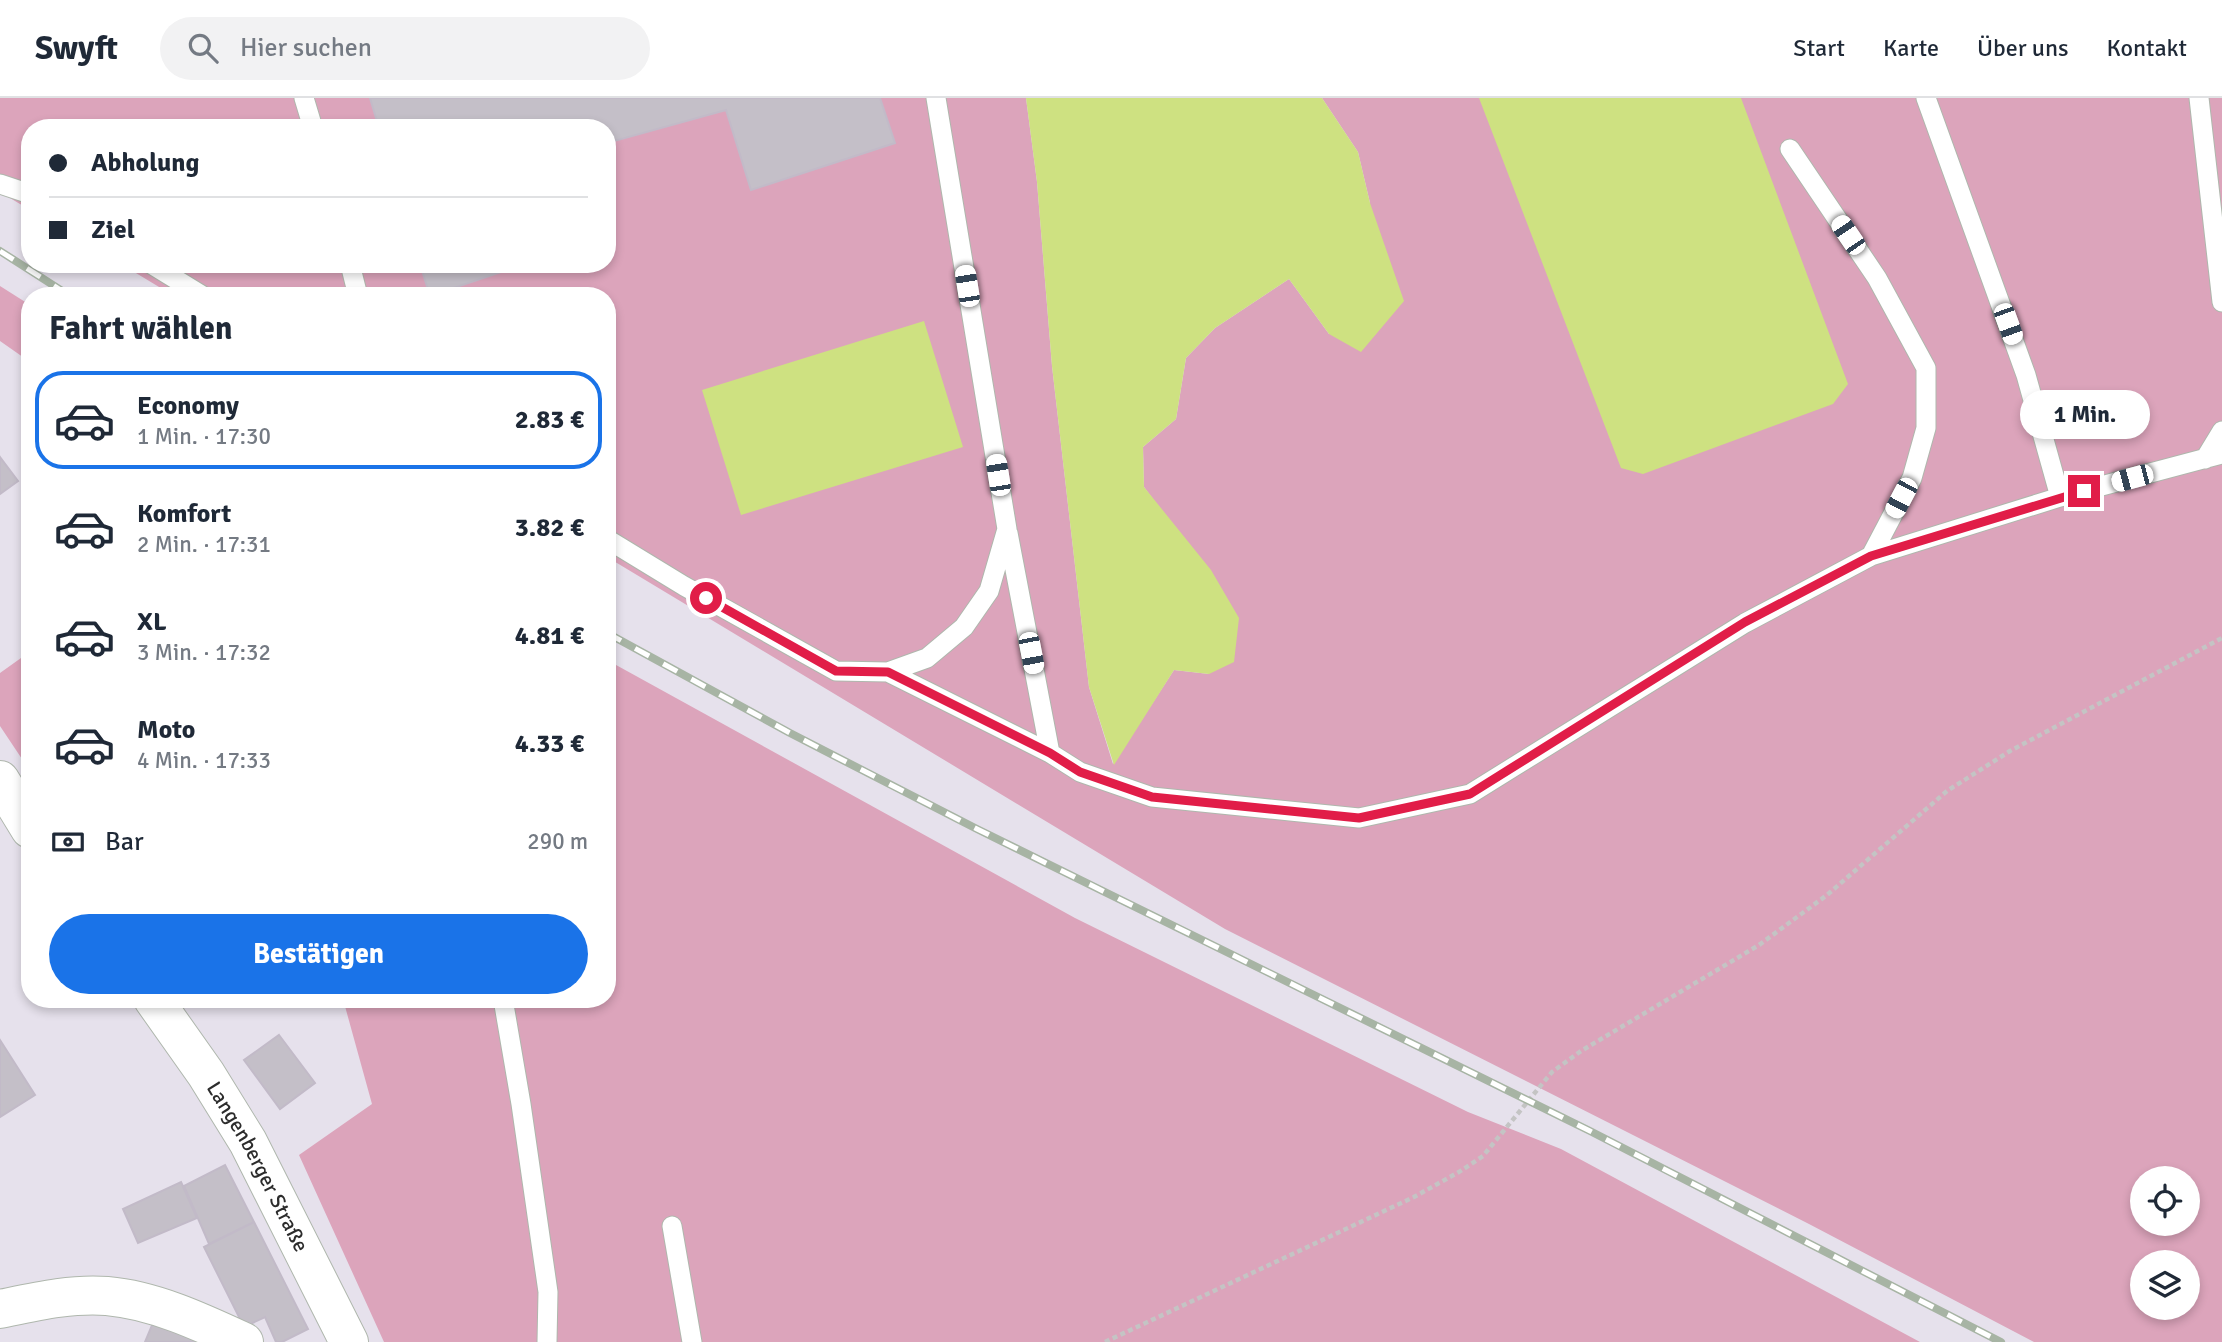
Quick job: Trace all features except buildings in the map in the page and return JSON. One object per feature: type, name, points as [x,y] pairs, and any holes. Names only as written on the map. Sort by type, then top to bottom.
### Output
[{"type":"main road","points":[[0,780],[21,814]]},
{"type":"main road","name":"Langenberger Straße","points":[[159,1008],[206,1074],[247,1142],[349,1342]]},
{"type":"main road","points":[[0,1309],[50,1299],[106,1296],[154,1305],[244,1342]]},
{"type":"lane","points":[[304,98],[310,119]]},
{"type":"lane","points":[[936,98],[1007,529],[1050,753]]},
{"type":"lane","points":[[1926,98],[2026,375],[2060,497]]},
{"type":"lane","points":[[2199,98],[2222,302]]},
{"type":"lane","points":[[1790,149],[1877,278],[1926,368],[1926,428],[1912,478],[1871,556]]},
{"type":"lane","points":[[0,184],[21,191]]},
{"type":"lane","points":[[166,273],[188,287]]},
{"type":"lane","points":[[888,672],[1050,753],[1080,772],[1152,797],[1359,818],[1470,794],[1745,622],[1871,556],[2060,497],[2213,456],[2222,431]]},
{"type":"lane","points":[[616,544],[836,671],[888,672],[927,658],[964,627],[989,591],[1007,529]]},
{"type":"lane","points":[[504,1008],[521,1104],[548,1292],[547,1342]]},
{"type":"lane","points":[[672,1226],[692,1342]]},
{"type":"path","points":[[1105,1342],[1414,1197],[1459,1172],[1483,1156],[1552,1072],[1581,1051],[1759,945],[1827,895],[1947,792],[2010,751],[2222,638]]},
{"type":"shaded area","points":[[0,98],[1026,98],[1037,182],[1052,366],[1089,687],[1113,764],[1174,670],[1209,674],[1173,526],[1144,487],[1143,447],[1176,419],[1186,358],[1215,328],[1289,279],[1329,334],[1370,203],[1358,152],[1322,98],[2222,98],[2222,1342],[2034,1342],[1809,1224],[1225,929],[616,562],[616,287],[159,287],[136,273],[616,273],[616,119],[21,119],[21,205],[0,192]]},
{"type":"shaded area","points":[[1026,98],[1322,98],[1358,152],[1370,203],[1404,301],[1361,352],[1329,334],[1289,279],[1215,328],[1186,358],[1176,419],[1143,447],[1144,487],[1211,570],[1239,618],[1234,662],[1209,674],[1174,670],[1114,765],[1089,687],[1052,366],[1037,182]]},
{"type":"shaded area","points":[[1479,98],[1741,98],[1848,384],[1833,404],[1643,474],[1621,468]]},
{"type":"shaded area","points":[[0,286],[21,299],[21,356],[0,341]]},
{"type":"shaded area","points":[[924,321],[963,447],[741,515],[702,390]]},
{"type":"shaded area","points":[[21,658],[21,758],[0,726],[0,673]]},
{"type":"shaded area","points":[[616,665],[1075,918],[1468,1112],[1561,1149],[1920,1342],[384,1342],[299,1155],[372,1104],[345,1008],[616,1008]]},
{"type":"railway","points":[[0,251],[21,264]]},
{"type":"railway","points":[[34,273],[56,287]]},
{"type":"railway","points":[[616,638],[790,733],[977,829],[1590,1131],[2001,1342]]},
{"type":"route","points":[[706,598],[836,671],[888,672],[1050,753],[1080,772],[1152,797],[1359,818],[1470,794],[1745,622],[1871,556],[2084,491]]}]
